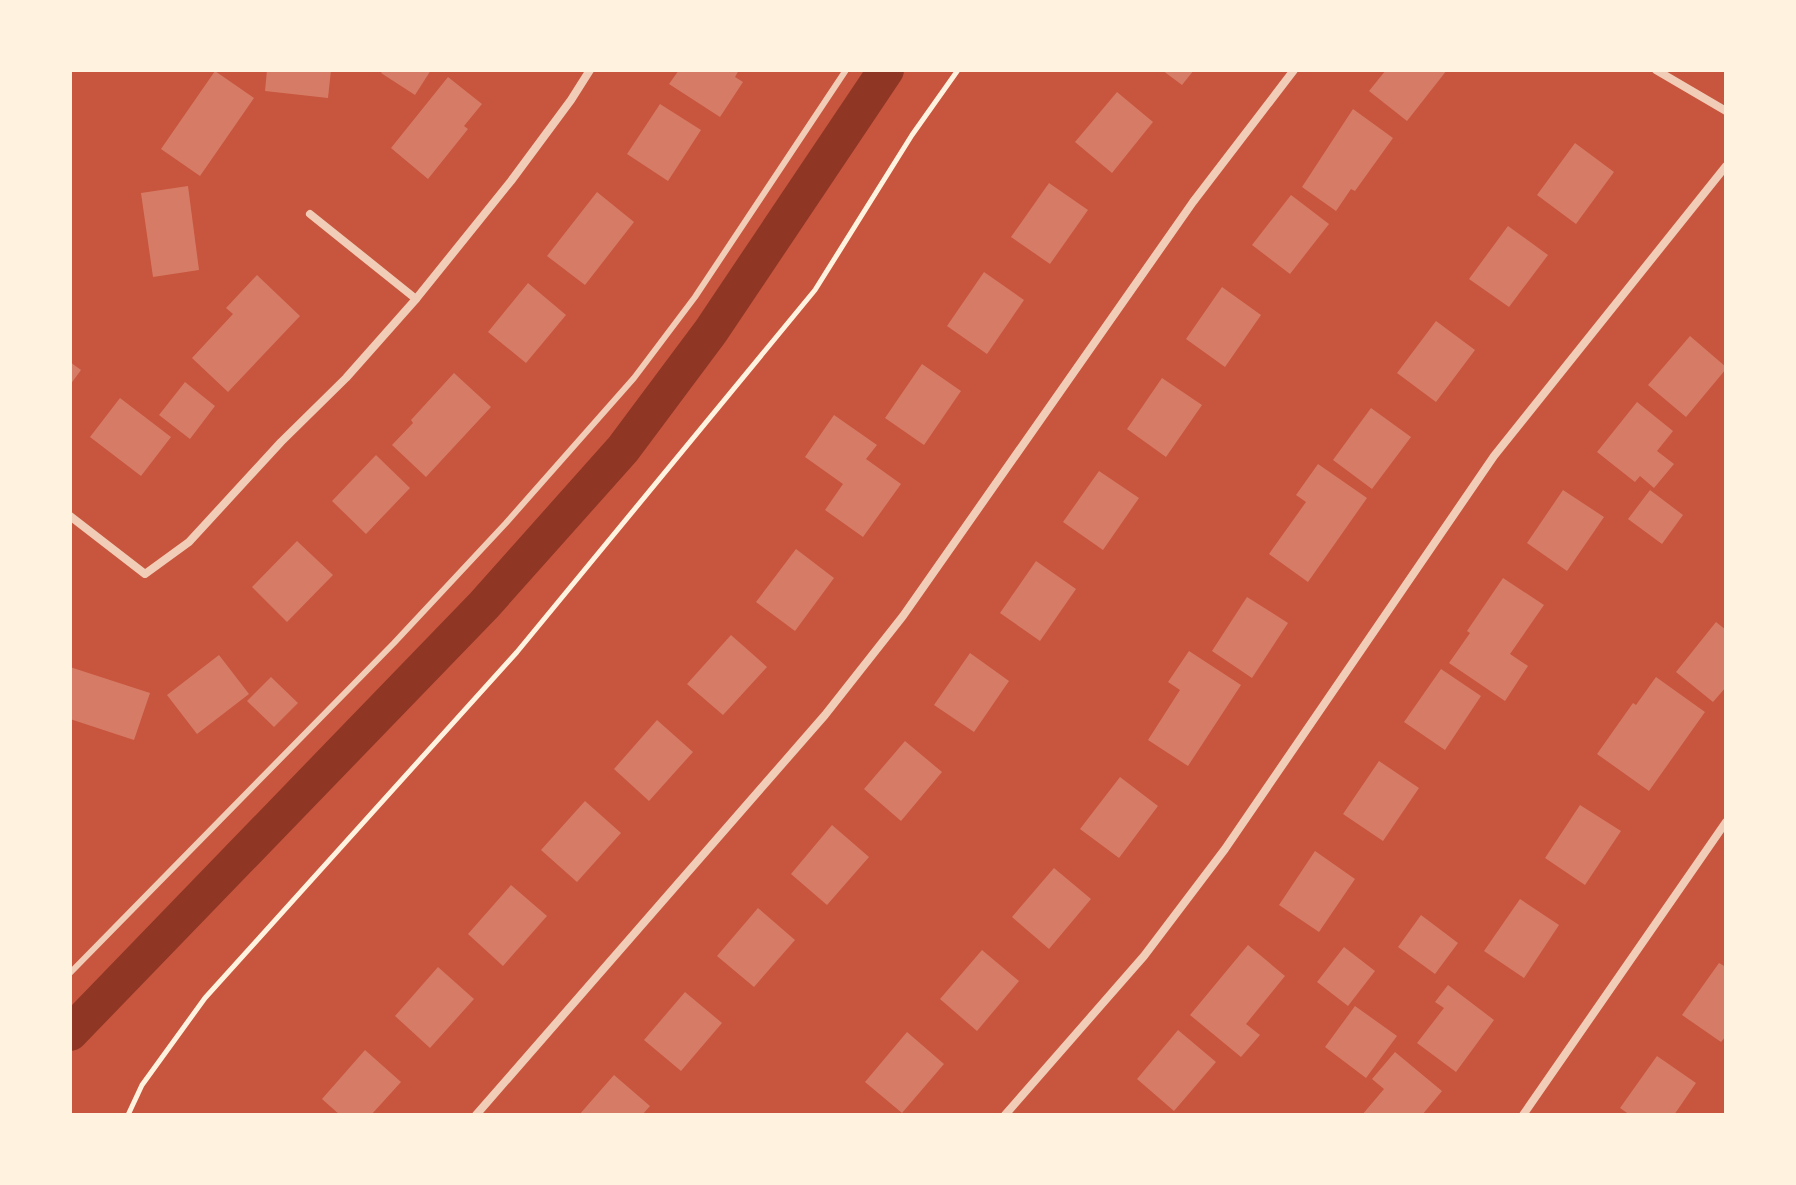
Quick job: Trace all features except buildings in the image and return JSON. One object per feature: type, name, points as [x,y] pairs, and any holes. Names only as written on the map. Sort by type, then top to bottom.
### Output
[{"type":"street","points":[[70,516],[145,574],[189,542],[281,442],[346,378],[416,299],[511,181],[590,70]]},
{"type":"street","points":[[476,1115],[825,715],[893,629],[1193,202],[1294,70]]},
{"type":"street","points":[[1656,70],[1726,111]]},
{"type":"street","points":[[1005,1115],[1144,956],[1207,873],[1494,456],[1726,166]]},
{"type":"street","points":[[310,214],[416,299]]},
{"type":"street","points":[[1523,1115],[1726,822]]},
{"type":"lane","points":[[70,973],[394,643],[506,523],[634,378],[695,297],[846,70]]},
{"type":"path","points":[[128,1115],[142,1085],[205,998],[517,652],[815,290],[912,135],[958,70]]},
{"type":"waterway","points":[[70,1033],[484,605],[623,449],[711,331],[886,70]]}]
